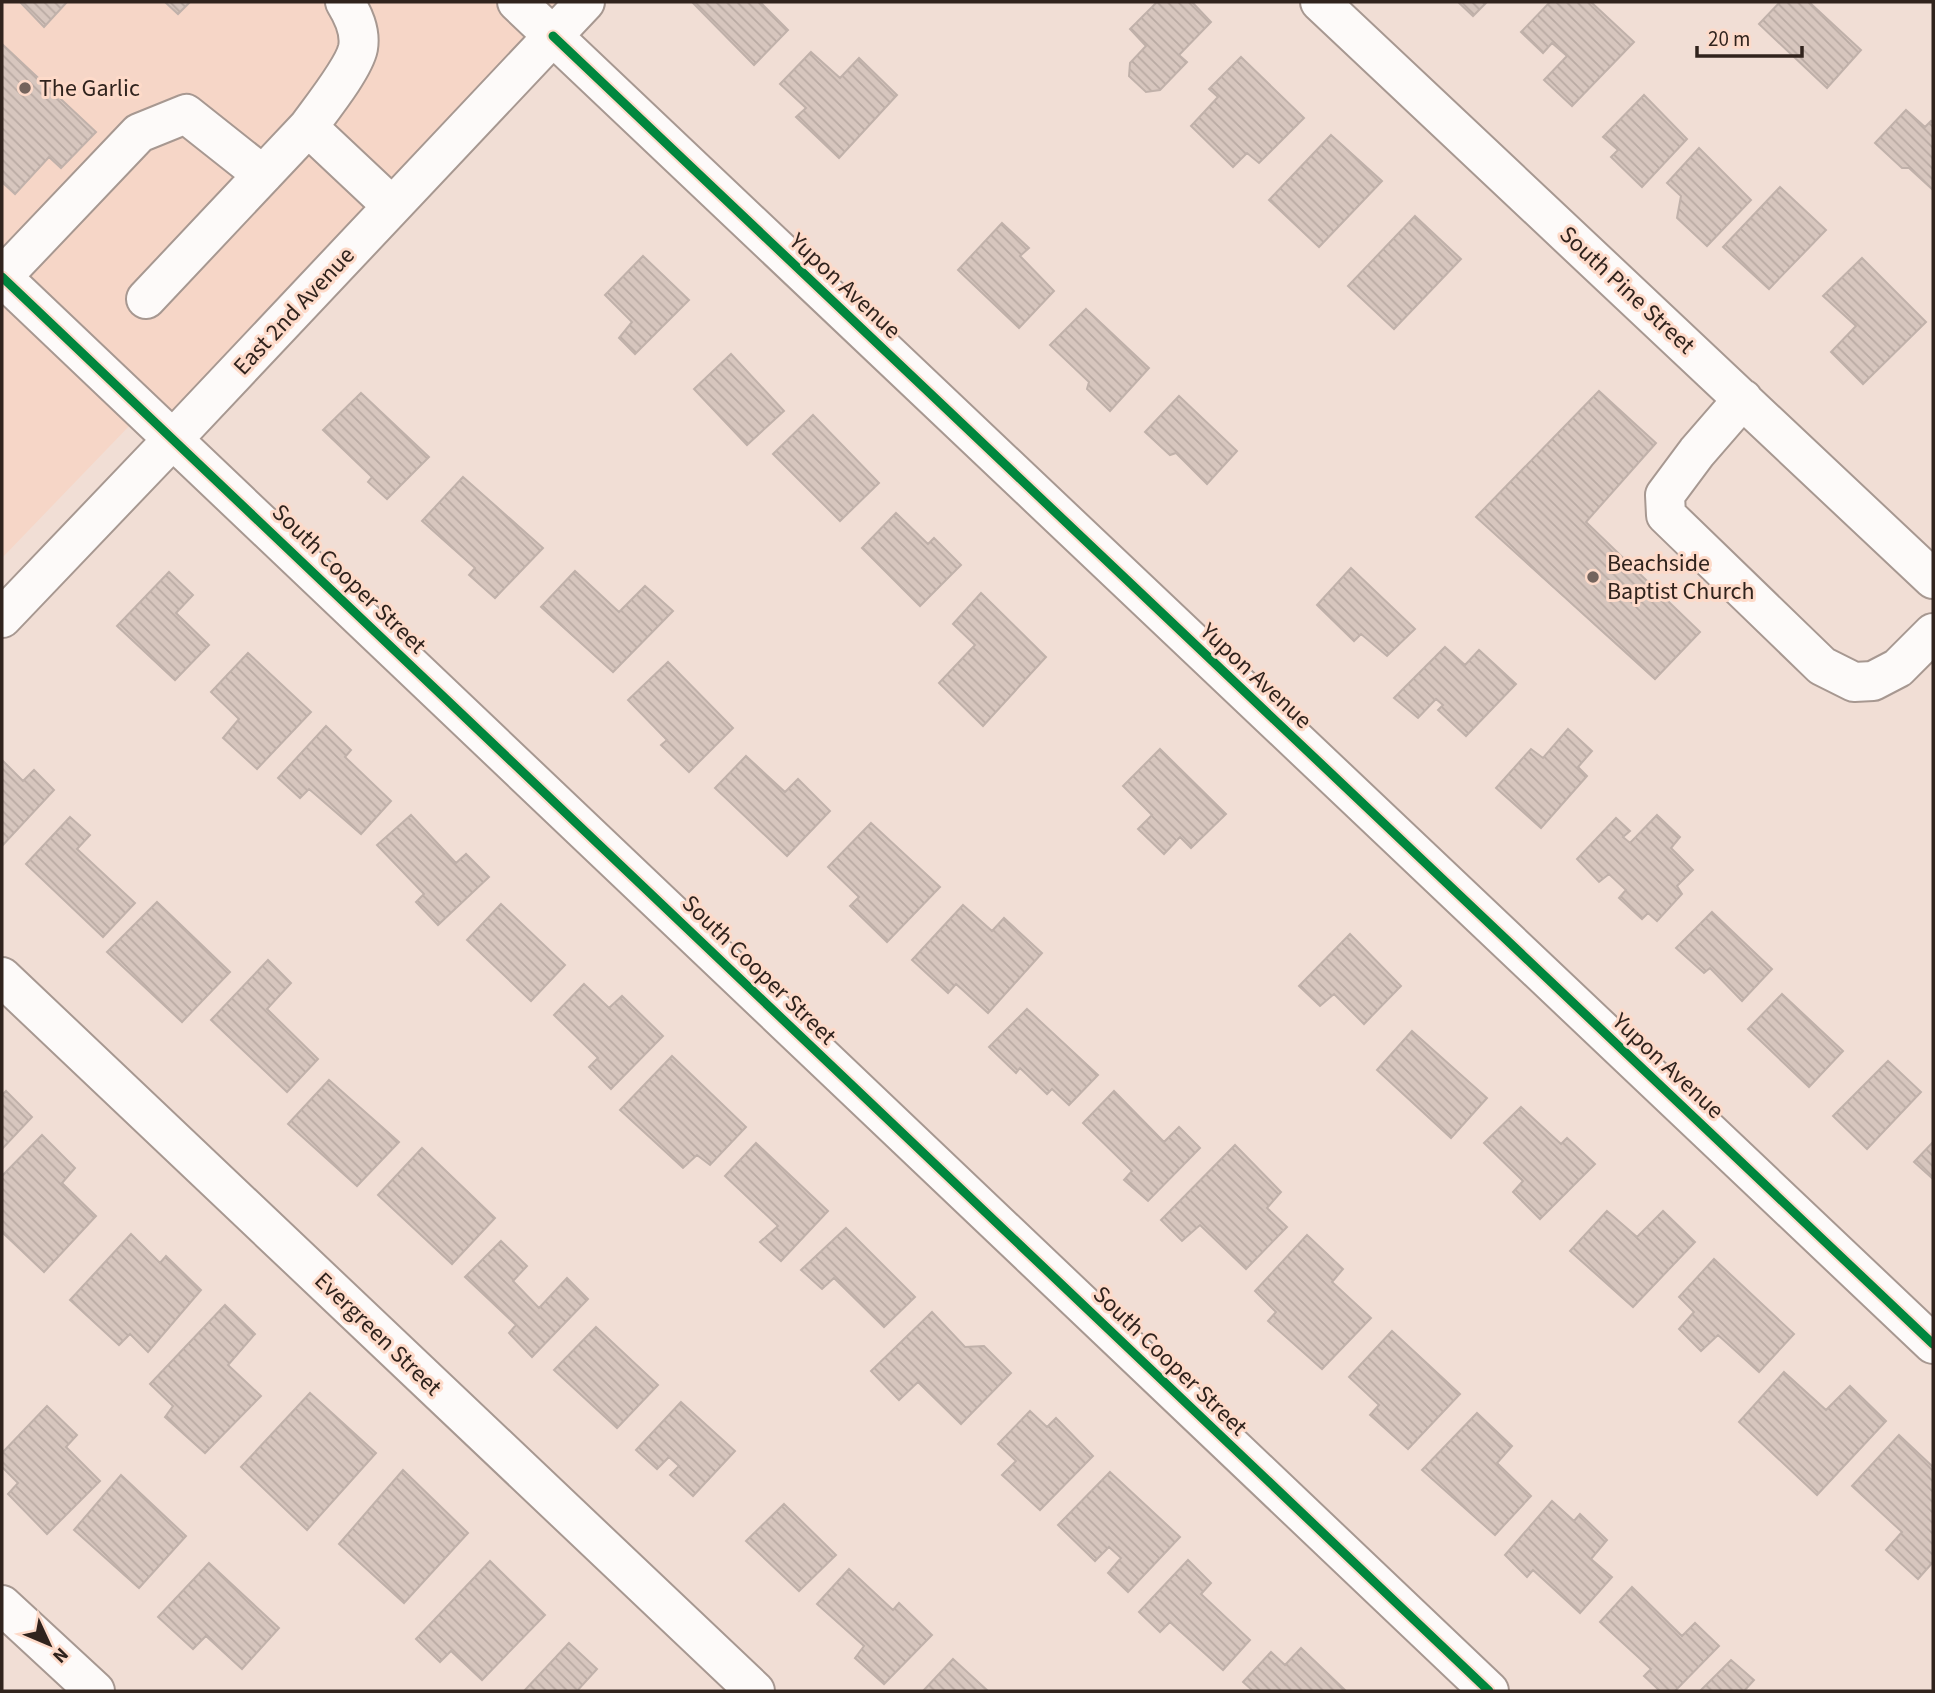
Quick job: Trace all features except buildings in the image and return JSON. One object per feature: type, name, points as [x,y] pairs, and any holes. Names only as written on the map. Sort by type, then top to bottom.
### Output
[{"type":"street","points":[[146,299],[308,127],[348,70],[358,48],[356,19],[345,2]]},
{"type":"street","name":"Yupon Avenue","points":[[517,2],[1933,1344]]},
{"type":"street","name":"East 2nd Avenue","points":[[2,618],[585,2]]},
{"type":"street","name":"South Pine Street","points":[[1320,2],[1933,579]]},
{"type":"street","points":[[2,277],[139,133],[186,114],[263,175]]},
{"type":"street","points":[[308,127],[392,206]]},
{"type":"street","name":"South Cooper Street","points":[[2,277],[1489,1691]]},
{"type":"street","points":[[1743,399],[1697,452],[1665,495],[1666,515],[1822,666],[1854,682],[1873,681],[1898,668],[1933,633]]},
{"type":"street","name":"Evergreen Street","points":[[2,976],[755,1691]]},
{"type":"street","points":[[2,1605],[95,1691]]},
{"type":"shaded area","points":[[2,2],[585,2],[174,438],[2,277]]},
{"type":"shaded area","points":[[2,298],[134,421],[2,558]]},
{"type":"cycle path","points":[[553,36],[1933,1344]]},
{"type":"cycle path","points":[[2,277],[1489,1691]]},
{"type":"place","name":"The Garlic","points":[[25,88]]},
{"type":"place","name":"Beachside Baptist Church","points":[[1593,577]]}]
